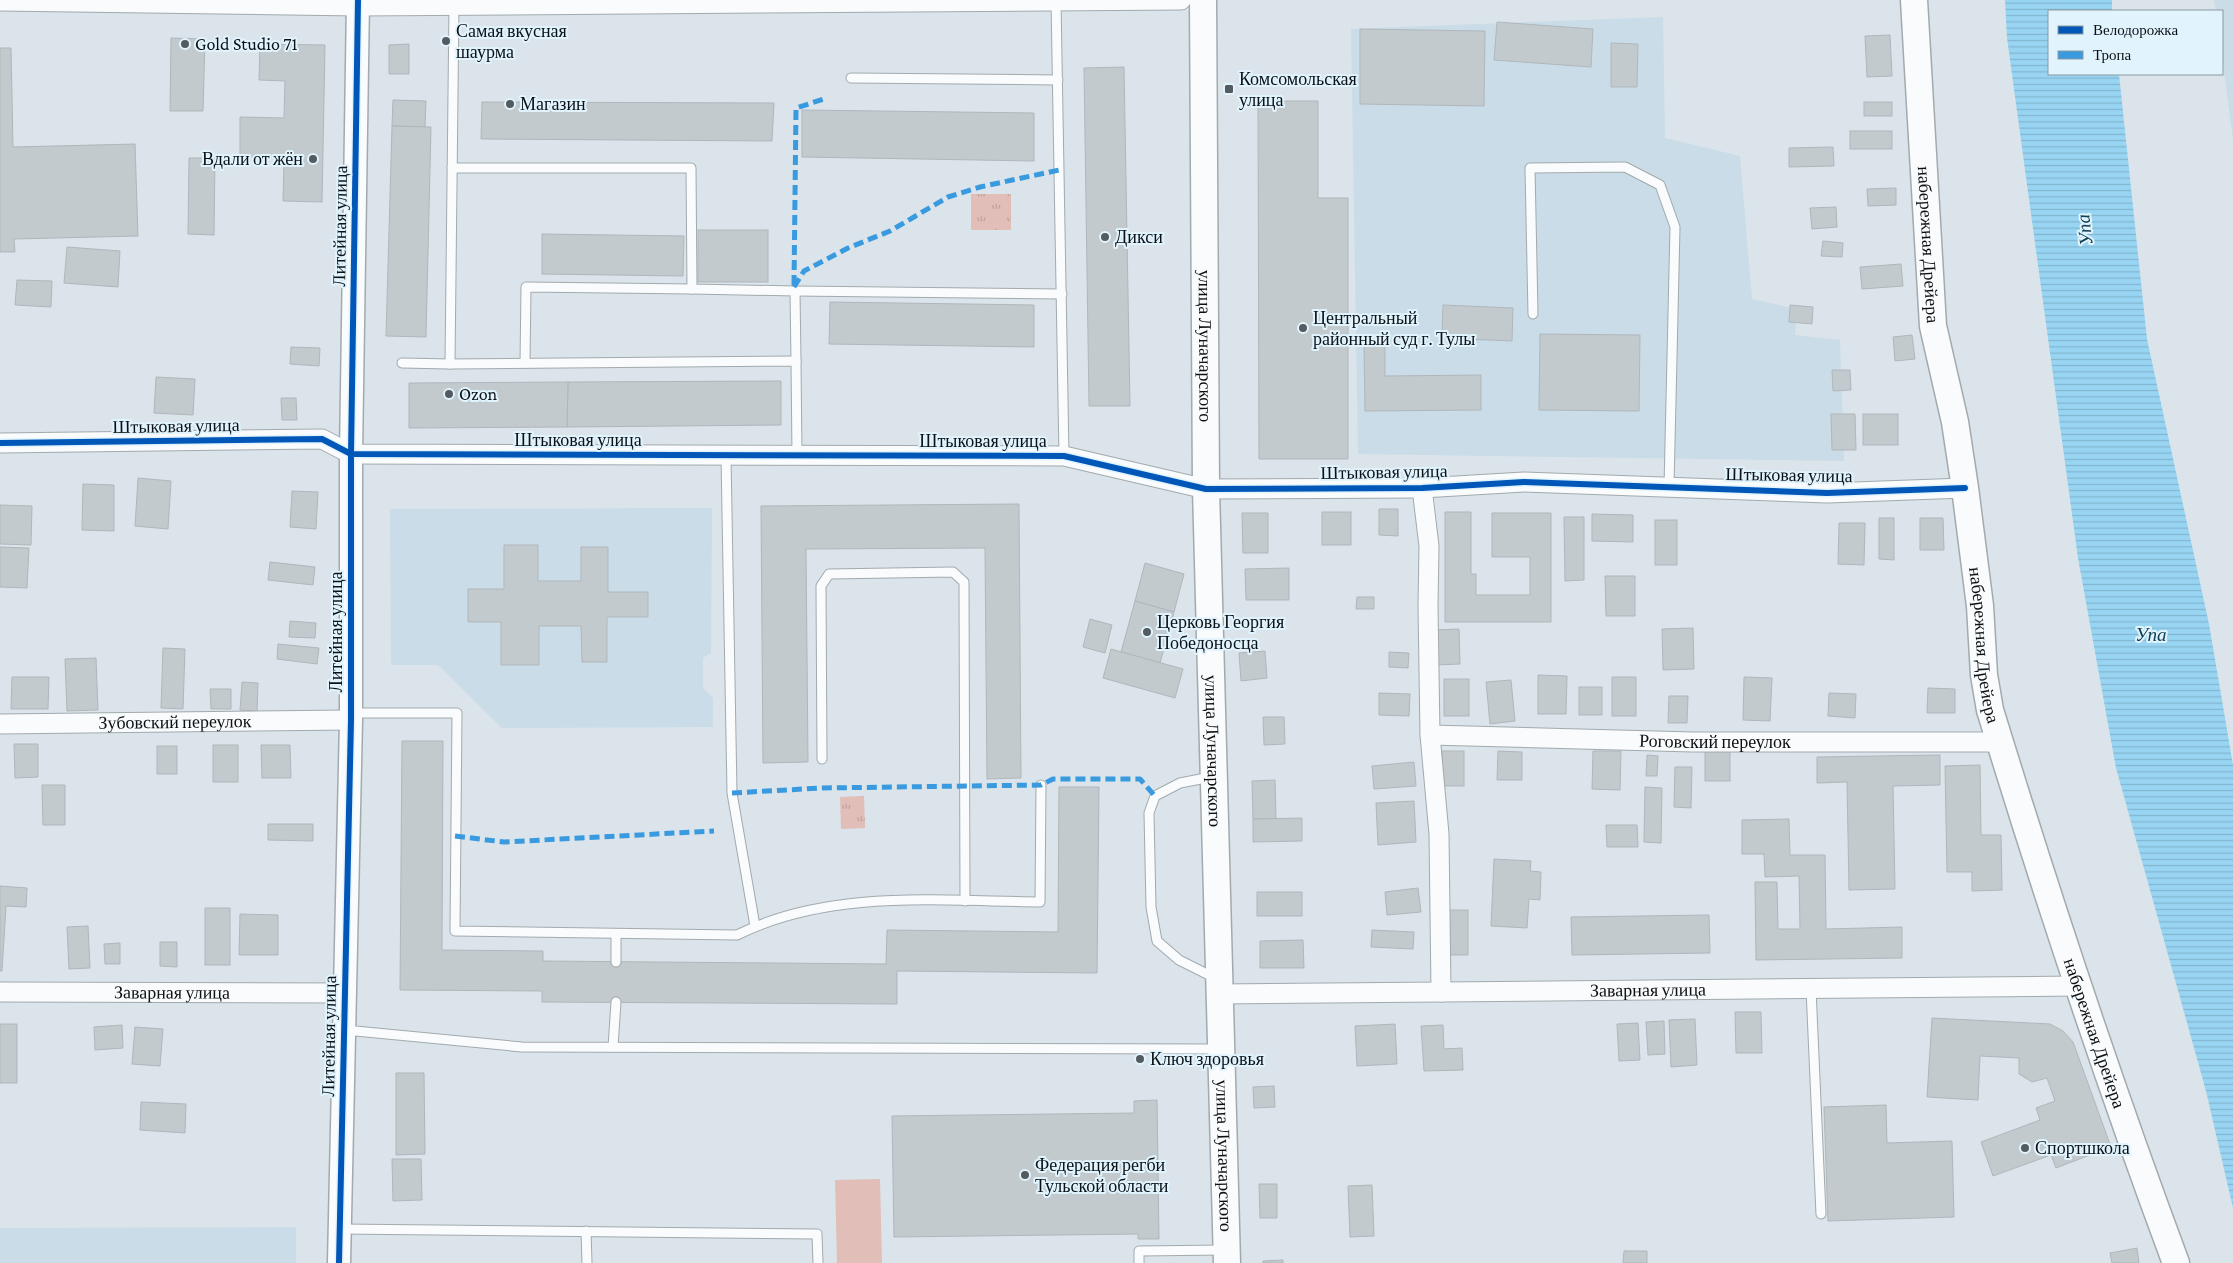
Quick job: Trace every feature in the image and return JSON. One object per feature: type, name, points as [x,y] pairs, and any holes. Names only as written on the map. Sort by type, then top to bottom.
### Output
[{"type":"main road","name":"улица Луначарского","points":[[1203,0],[1206,489],[1227,1256]]},
{"type":"main road","name":"набережная Дрейера","points":[[1914,0],[1932,326],[1955,422],[1965,488],[1980,606],[1984,675],[1990,710],[2077,986],[2125,1125],[2176,1263]]},
{"type":"street","points":[[0,1],[454,5],[1181,0]]},
{"type":"street","name":"Литейная улица","points":[[340,1263],[351,717],[351,454],[358,3]]},
{"type":"street","name":"Штыковая улица","points":[[0,443],[322,439],[351,454],[1064,456],[1206,489],[1422,488],[1524,482],[1827,492],[1965,488]]},
{"type":"street","points":[[1422,488],[1429,546],[1430,735],[1439,834],[1440,992]]},
{"type":"street","name":"Зубовский переулок","points":[[0,724],[351,717]]},
{"type":"street","name":"Роговский переулок","points":[[1430,735],[1693,742],[2000,742]]},
{"type":"street","name":"Заварная улица","points":[[1219,986],[1440,992],[2077,986]]},
{"type":"street","name":"Заварная улица","points":[[0,992],[345,993]]},
{"type":"lane","points":[[1056,1],[1064,456]]},
{"type":"lane","points":[[450,364],[454,5]]},
{"type":"lane","points":[[851,78],[1058,80]]},
{"type":"lane","points":[[1533,314],[1530,168],[1625,167],[1660,185],[1675,227],[1669,487]]},
{"type":"lane","points":[[452,168],[691,168],[692,289]]},
{"type":"lane","points":[[525,363],[526,287],[1062,294]]},
{"type":"lane","points":[[795,291],[797,456]]},
{"type":"lane","points":[[402,363],[796,361]]},
{"type":"lane","points":[[726,456],[732,793],[755,926]]},
{"type":"lane","points":[[822,759],[821,586],[829,574],[953,572],[964,582],[965,901]]},
{"type":"lane","points":[[351,717],[457,713],[454,931],[737,935],[755,926],[795,912],[822,907],[891,901],[1040,902],[1041,785]]},
{"type":"lane","points":[[1213,776],[1180,783],[1155,796],[1149,813],[1150,898],[1158,941],[1179,960],[1219,986]]},
{"type":"lane","points":[[616,934],[616,962]]},
{"type":"lane","points":[[1811,989],[1821,1214]]},
{"type":"lane","points":[[614,1047],[616,1002]]},
{"type":"lane","points":[[344,1030],[522,1047],[1221,1049]]},
{"type":"lane","points":[[340,1229],[817,1234],[818,1263]]},
{"type":"lane","points":[[586,1232],[586,1263]]},
{"type":"lane","points":[[1139,1263],[1139,1251],[1227,1256]]},
{"type":"shaded area","points":[[2214,0],[2233,0],[2233,140],[2223,64],[2223,10],[2216,10]]},
{"type":"shaded area","points":[[1663,17],[1665,138],[1740,156],[1752,299],[1797,309],[1795,335],[1840,340],[1844,461],[1358,454],[1351,29]]},
{"type":"shaded area","points":[[712,508],[711,653],[703,658],[703,688],[713,698],[713,727],[502,728],[438,665],[391,665],[390,509]]},
{"type":"shaded area","points":[[296,1227],[296,1263],[0,1263],[0,1228]]},
{"type":"green space","points":[[971,194],[1011,194],[1011,230],[971,230]]},
{"type":"green space","points":[[864,796],[865,828],[841,829],[840,797]]},
{"type":"green space","points":[[880,1179],[882,1263],[837,1263],[835,1180]]},
{"type":"water","name":"Упа","points":[[2005,0],[2112,0],[2112,10],[2048,10],[2048,75],[2119,75],[2147,339],[2209,624],[2233,765],[2233,1208],[2206,1091],[2116,768],[2078,558],[2007,38]]},
{"type":"building","points":[[1497,22],[1593,29],[1591,67],[1494,60]]},
{"type":"building","points":[[1360,29],[1485,31],[1484,106],[1360,104]]},
{"type":"building","points":[[1890,35],[1892,76],[1867,77],[1865,36]]},
{"type":"building","points":[[171,38],[205,39],[203,111],[170,111]]},
{"type":"building","points":[[1611,43],[1638,44],[1637,87],[1611,87]]},
{"type":"building","points":[[260,44],[325,45],[322,202],[283,201],[284,157],[240,157],[240,117],[284,118],[285,81],[259,80]]},
{"type":"building","points":[[409,44],[409,74],[389,74],[389,45]]},
{"type":"building","points":[[0,48],[11,48],[13,147],[135,144],[138,236],[14,239],[15,252],[0,252]]},
{"type":"building","points":[[1124,67],[1130,406],[1089,406],[1084,68]]},
{"type":"building","points":[[393,100],[426,101],[425,127],[392,126]]},
{"type":"building","name":"Центральный районный суд г. Тулы","points":[[1258,101],[1318,101],[1318,198],[1348,198],[1348,459],[1259,459]]},
{"type":"building","points":[[482,102],[774,103],[772,141],[481,139]]},
{"type":"building","points":[[1864,102],[1892,102],[1892,116],[1864,116]]},
{"type":"building","points":[[802,110],[1034,113],[1034,161],[802,157]]},
{"type":"building","points":[[392,126],[431,127],[426,337],[386,336]]},
{"type":"building","points":[[1850,131],[1892,131],[1892,149],[1850,149]]},
{"type":"building","points":[[1833,147],[1834,166],[1789,167],[1789,148]]},
{"type":"building","points":[[189,158],[215,158],[214,235],[188,234]]},
{"type":"building","points":[[1896,188],[1896,205],[1868,206],[1867,189]]},
{"type":"building","points":[[1836,207],[1837,227],[1812,229],[1810,208]]},
{"type":"building","points":[[698,230],[768,230],[768,282],[698,282]]},
{"type":"building","points":[[542,234],[684,236],[683,276],[542,274]]},
{"type":"building","points":[[1823,241],[1843,243],[1842,257],[1821,256]]},
{"type":"building","points":[[67,247],[120,251],[118,287],[64,283]]},
{"type":"building","points":[[1901,264],[1903,286],[1862,289],[1860,267]]},
{"type":"building","points":[[17,280],[52,281],[51,307],[15,305]]},
{"type":"building","points":[[830,302],[1034,305],[1034,347],[829,344]]},
{"type":"building","points":[[1443,305],[1513,308],[1512,341],[1442,338]]},
{"type":"building","points":[[1790,305],[1813,307],[1812,324],[1789,322]]},
{"type":"building","points":[[1540,334],[1640,335],[1639,411],[1539,410]]},
{"type":"building","points":[[1912,335],[1915,359],[1895,361],[1893,337]]},
{"type":"building","points":[[1385,343],[1385,376],[1481,375],[1481,410],[1365,411],[1364,344]]},
{"type":"building","points":[[291,347],[320,348],[319,366],[290,364]]},
{"type":"building","points":[[1832,370],[1850,370],[1851,390],[1833,391]]},
{"type":"building","points":[[156,377],[195,379],[193,415],[154,413]]},
{"type":"building","points":[[781,381],[781,425],[567,427],[568,382]]},
{"type":"building","points":[[568,382],[567,427],[409,428],[409,383]]},
{"type":"building","points":[[281,398],[296,398],[297,420],[282,420]]},
{"type":"building","points":[[1831,414],[1855,414],[1856,450],[1832,450]]},
{"type":"building","points":[[1863,414],[1898,414],[1898,445],[1863,445]]},
{"type":"building","points":[[138,478],[171,481],[168,529],[135,526]]},
{"type":"building","points":[[83,484],[114,485],[114,531],[82,530]]},
{"type":"building","points":[[292,491],[318,492],[316,529],[290,527]]},
{"type":"building","points":[[1019,504],[1021,778],[987,779],[985,548],[806,549],[808,762],[763,763],[761,506]]},
{"type":"building","points":[[0,505],[32,506],[31,545],[0,544]]},
{"type":"building","points":[[1379,509],[1398,509],[1398,536],[1379,535]]},
{"type":"building","points":[[1322,512],[1351,512],[1351,545],[1322,545]]},
{"type":"building","points":[[1445,512],[1471,512],[1471,574],[1476,574],[1476,595],[1530,595],[1530,557],[1492,557],[1492,513],[1551,513],[1551,622],[1445,622]]},
{"type":"building","points":[[1242,513],[1268,513],[1268,553],[1243,553]]},
{"type":"building","points":[[1592,514],[1633,515],[1633,542],[1592,541]]},
{"type":"building","points":[[1564,517],[1584,517],[1584,580],[1565,581]]},
{"type":"building","points":[[1879,518],[1894,518],[1894,560],[1879,559]]},
{"type":"building","points":[[1920,518],[1943,518],[1944,550],[1920,550]]},
{"type":"building","points":[[1655,520],[1677,520],[1677,565],[1655,565]]},
{"type":"building","points":[[1839,523],[1865,523],[1864,565],[1838,564]]},
{"type":"building","points":[[504,545],[538,545],[538,581],[581,581],[581,547],[608,547],[608,592],[648,592],[648,617],[607,617],[607,662],[582,662],[581,626],[539,626],[539,665],[501,665],[501,622],[468,622],[468,589],[504,589]]},
{"type":"building","points":[[0,547],[29,548],[27,588],[0,587]]},
{"type":"building","points":[[270,562],[315,567],[313,585],[268,580]]},
{"type":"building","points":[[1145,563],[1184,574],[1174,612],[1135,601]]},
{"type":"building","points":[[1289,568],[1289,600],[1246,600],[1245,569]]},
{"type":"building","points":[[1605,576],[1635,576],[1635,616],[1606,616]]},
{"type":"building","points":[[1357,597],[1374,597],[1374,609],[1356,609]]},
{"type":"building","name":"Церковь Георгия Победоносца","points":[[1135,601],[1174,612],[1160,663],[1121,652]]},
{"type":"building","points":[[1090,619],[1112,625],[1105,653],[1083,647]]},
{"type":"building","points":[[290,621],[316,623],[315,638],[289,637]]},
{"type":"building","points":[[1693,628],[1694,669],[1663,670],[1662,629]]},
{"type":"building","points":[[1459,629],[1460,664],[1436,665],[1435,630]]},
{"type":"building","points":[[278,644],[319,648],[317,664],[277,659]]},
{"type":"building","points":[[163,648],[185,649],[183,709],[161,708]]},
{"type":"building","points":[[1111,649],[1183,669],[1175,698],[1103,678]]},
{"type":"building","points":[[1265,651],[1267,678],[1241,681],[1239,653]]},
{"type":"building","points":[[1389,652],[1409,653],[1408,668],[1389,667]]},
{"type":"building","points":[[96,658],[98,710],[67,711],[65,659]]},
{"type":"building","points":[[1538,675],[1567,676],[1566,714],[1538,714]]},
{"type":"building","points":[[12,677],[49,677],[48,709],[11,709]]},
{"type":"building","points":[[1612,677],[1636,677],[1636,716],[1612,716]]},
{"type":"building","points":[[1744,677],[1772,678],[1770,721],[1743,720]]},
{"type":"building","points":[[1444,679],[1469,679],[1469,716],[1444,716]]},
{"type":"building","points":[[1511,680],[1515,721],[1490,724],[1486,682]]},
{"type":"building","points":[[242,682],[258,683],[257,711],[240,710]]},
{"type":"building","points":[[1579,687],[1602,687],[1602,715],[1579,715]]},
{"type":"building","points":[[1928,688],[1955,689],[1955,713],[1927,713]]},
{"type":"building","points":[[210,689],[231,689],[231,709],[211,709]]},
{"type":"building","points":[[1379,693],[1410,694],[1409,716],[1379,715]]},
{"type":"building","points":[[1829,693],[1856,694],[1855,718],[1828,716]]},
{"type":"building","points":[[1669,696],[1688,696],[1687,723],[1668,723]]},
{"type":"building","points":[[1263,717],[1284,717],[1285,744],[1264,745]]},
{"type":"building","points":[[402,741],[443,741],[442,950],[543,951],[543,961],[886,964],[887,930],[1058,932],[1059,787],[1099,787],[1097,973],[897,971],[897,1004],[542,1002],[542,991],[400,990]]},
{"type":"building","points":[[14,744],[38,744],[38,777],[15,778]]},
{"type":"building","points":[[213,745],[238,745],[238,782],[213,782]]},
{"type":"building","points":[[261,745],[290,745],[291,778],[262,778]]},
{"type":"building","points":[[157,746],[177,746],[177,774],[157,774]]},
{"type":"building","points":[[1442,751],[1464,751],[1464,786],[1442,786]]},
{"type":"building","points":[[1498,751],[1522,752],[1522,780],[1497,780]]},
{"type":"building","points":[[1593,751],[1621,751],[1620,790],[1592,789]]},
{"type":"building","points":[[1705,751],[1730,751],[1730,781],[1705,781]]},
{"type":"building","points":[[1647,755],[1658,756],[1657,776],[1646,776]]},
{"type":"building","points":[[1940,755],[1940,785],[1893,786],[1895,889],[1849,890],[1847,782],[1817,783],[1817,757]]},
{"type":"building","points":[[1414,762],[1416,786],[1374,789],[1372,766]]},
{"type":"building","points":[[1980,765],[1981,835],[2001,835],[2002,890],[1972,891],[1972,872],[1947,872],[1945,766]]},
{"type":"building","points":[[1675,767],[1692,767],[1691,808],[1674,807]]},
{"type":"building","points":[[1275,780],[1276,819],[1253,819],[1252,781]]},
{"type":"building","points":[[42,785],[65,785],[65,825],[43,825]]},
{"type":"building","points":[[1645,787],[1662,788],[1661,843],[1644,842]]},
{"type":"building","points":[[1414,801],[1416,842],[1378,845],[1376,803]]},
{"type":"building","points":[[1302,818],[1302,841],[1253,842],[1253,819]]},
{"type":"building","points":[[1789,819],[1790,855],[1825,855],[1826,929],[1902,927],[1902,958],[1756,960],[1755,882],[1777,882],[1778,929],[1800,929],[1799,876],[1765,877],[1764,854],[1742,854],[1742,820]]},
{"type":"building","points":[[268,824],[313,824],[313,841],[268,840]]},
{"type":"building","points":[[1606,825],[1637,825],[1638,847],[1607,847]]},
{"type":"building","points":[[1494,859],[1531,861],[1530,871],[1541,872],[1540,900],[1529,899],[1527,928],[1491,926]]},
{"type":"building","points":[[0,886],[27,888],[26,907],[6,906],[2,971],[0,971]]},
{"type":"building","points":[[1418,888],[1421,912],[1387,915],[1385,892]]},
{"type":"building","points":[[1257,892],[1302,892],[1302,916],[1257,916]]},
{"type":"building","points":[[205,908],[230,908],[230,965],[205,965]]},
{"type":"building","points":[[1447,910],[1468,910],[1468,955],[1447,955]]},
{"type":"building","points":[[240,914],[278,915],[278,955],[239,955]]},
{"type":"building","points":[[1709,915],[1710,953],[1572,955],[1571,917]]},
{"type":"building","points":[[88,926],[90,968],[69,969],[67,927]]},
{"type":"building","points":[[1372,930],[1414,932],[1413,949],[1371,947]]},
{"type":"building","points":[[1303,940],[1304,968],[1260,968],[1260,941]]},
{"type":"building","points":[[160,942],[177,942],[177,967],[160,966]]},
{"type":"building","points":[[120,943],[120,964],[105,964],[104,944]]},
{"type":"building","points":[[1735,1012],[1761,1012],[1762,1053],[1736,1053]]},
{"type":"building","points":[[1932,1018],[2050,1024],[2063,1031],[2073,1042],[2111,1147],[2056,1168],[2051,1155],[1993,1176],[1981,1142],[2040,1120],[2036,1108],[2055,1101],[2047,1078],[2032,1082],[2019,1074],[2019,1058],[1980,1056],[1978,1100],[1927,1097]]},
{"type":"building","points":[[1695,1019],[1697,1065],[1671,1067],[1669,1020]]},
{"type":"building","points":[[1664,1021],[1665,1054],[1648,1055],[1646,1022]]},
{"type":"building","points":[[1638,1023],[1640,1060],[1619,1061],[1617,1024]]},
{"type":"building","points":[[0,1024],[17,1024],[17,1083],[0,1083]]},
{"type":"building","points":[[1395,1024],[1397,1064],[1357,1066],[1355,1026]]},
{"type":"building","points":[[122,1025],[123,1048],[95,1050],[94,1027]]},
{"type":"building","points":[[1443,1025],[1444,1049],[1462,1048],[1463,1070],[1424,1071],[1421,1026]]},
{"type":"building","points":[[135,1027],[163,1029],[160,1066],[132,1064]]},
{"type":"building","points":[[396,1073],[424,1073],[425,1154],[396,1155]]},
{"type":"building","points":[[1274,1086],[1275,1107],[1254,1108],[1253,1087]]},
{"type":"building","name":"Федерация регби Тульской области","points":[[1157,1100],[1159,1239],[1138,1239],[1138,1234],[894,1237],[892,1116],[1134,1113],[1134,1101]]},
{"type":"building","points":[[141,1102],[186,1104],[185,1133],[140,1130]]},
{"type":"building","points":[[1886,1105],[1887,1143],[1952,1141],[1954,1217],[1828,1221],[1824,1107]]},
{"type":"building","points":[[392,1159],[421,1159],[422,1200],[393,1201]]},
{"type":"building","points":[[1259,1184],[1277,1184],[1277,1218],[1260,1218]]},
{"type":"building","points":[[1372,1185],[1374,1236],[1350,1237],[1348,1186]]},
{"type":"building","points":[[2137,1248],[2139,1263],[2112,1263],[2110,1253]]},
{"type":"building","points":[[1624,1251],[1647,1251],[1647,1263],[1623,1263]]},
{"type":"building","points":[[1283,1260],[1283,1263],[1263,1263],[1263,1261]]},
{"type":"marked path","points":[[794,285],[796,108],[827,98]]},
{"type":"marked path","points":[[794,287],[804,271],[848,248],[890,231],[948,197],[980,187],[1059,170]]},
{"type":"marked path","points":[[732,793],[822,788],[1041,785],[1053,779],[1140,779],[1155,796]]},
{"type":"marked path","points":[[455,836],[504,842],[714,831]]},
{"type":"cycle path","points":[[339,1263],[351,720],[351,454],[358,0]]},
{"type":"cycle path","points":[[0,443],[322,439],[351,454],[1064,456],[1206,489],[1422,488],[1524,482],[1827,493],[1965,488]]},
{"type":"place","name":"Самая вкусная шаурма","points":[[446,41]]},
{"type":"place","name":"Gold Studio 71","points":[[185,44]]},
{"type":"place","name":"Комсомольская улица","points":[[1229,89]]},
{"type":"place","name":"Магазин","points":[[510,104]]},
{"type":"place","name":"Вдали от жён","points":[[313,159]]},
{"type":"place","name":"Дикси","points":[[1105,237]]},
{"type":"place","name":"Центральный районный суд г. Тулы","points":[[1303,328]]},
{"type":"place","name":"Ozon","points":[[449,394]]},
{"type":"place","name":"Церковь Георгия Победоносца","points":[[1147,632]]},
{"type":"place","name":"Ключ здоровья","points":[[1140,1059]]},
{"type":"place","name":"Спортшкола","points":[[2025,1148]]},
{"type":"place","name":"Федерация регби Тульской области","points":[[1025,1175]]}]
